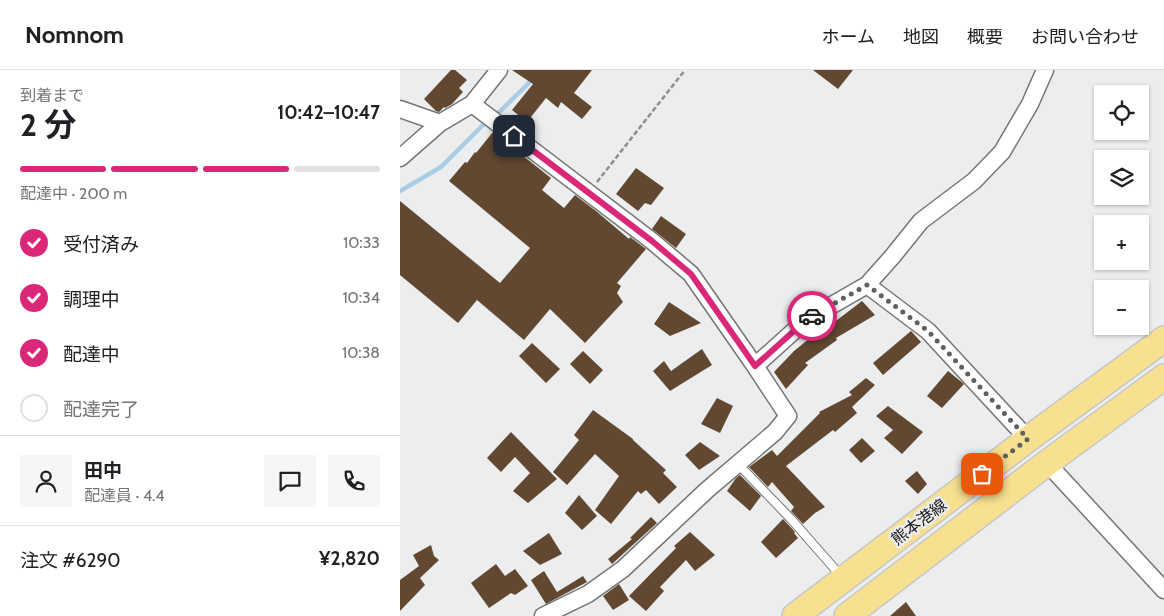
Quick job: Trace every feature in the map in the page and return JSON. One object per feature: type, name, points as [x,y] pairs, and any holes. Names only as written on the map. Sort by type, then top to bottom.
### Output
[{"type":"main road","name":"熊本港線","points":[[795,616],[1028,439],[1164,339]]},
{"type":"main road","name":"熊本港線","points":[[848,616],[1047,463],[1164,377]]},
{"type":"street","points":[[400,158],[440,123],[472,104],[499,70]]},
{"type":"street","points":[[755,366],[806,320],[867,285],[920,221],[974,181],[1002,152],[1030,104],[1045,70]]},
{"type":"street","points":[[472,104],[652,241],[691,274],[788,416],[775,432],[707,490],[623,569],[588,594],[544,616]]},
{"type":"street","points":[[400,109],[440,123]]},
{"type":"street","points":[[867,285],[928,331],[1028,439]]},
{"type":"street","points":[[1047,463],[1164,590]]},
{"type":"lane","points":[[738,464],[791,518],[844,579]]},
{"type":"path","points":[[588,193],[685,70]]},
{"type":"building","points":[[451,70],[455,70],[467,80],[459,88],[463,92],[452,104],[444,107],[439,112],[424,99]]},
{"type":"building","points":[[512,70],[592,70],[574,93],[592,107],[582,119],[561,102],[558,108],[546,98],[527,122],[512,110],[533,84]]},
{"type":"building","points":[[813,70],[853,70],[838,89]]},
{"type":"building","points":[[493,132],[551,178],[542,190],[564,208],[575,195],[629,239],[630,237],[646,249],[617,283],[621,286],[617,293],[623,302],[585,343],[550,309],[524,340],[477,300],[458,323],[400,275],[400,201],[500,283],[530,248],[449,181]]},
{"type":"building","points":[[636,168],[664,188],[651,205],[645,203],[638,211],[616,194]]},
{"type":"building","points":[[661,216],[686,234],[676,248],[652,229]]},
{"type":"building","points":[[862,301],[875,315],[836,338],[837,340],[805,363],[808,365],[786,389],[774,372],[794,351],[826,325],[828,327]]},
{"type":"building","points":[[669,302],[701,323],[670,336],[654,324]]},
{"type":"building","points":[[911,331],[921,342],[883,375],[873,363]]},
{"type":"building","points":[[532,343],[560,369],[546,383],[519,356]]},
{"type":"building","points":[[702,349],[712,365],[670,391],[653,371],[664,361],[671,371]]},
{"type":"building","points":[[583,351],[603,370],[590,384],[570,364]]},
{"type":"building","points":[[948,371],[964,384],[942,408],[927,396]]},
{"type":"building","points":[[866,378],[875,385],[852,407],[857,413],[835,432],[833,430],[786,466],[825,507],[803,524],[791,511],[794,507],[772,482],[768,487],[749,467],[772,450],[777,456],[819,412],[852,395],[849,392]]},
{"type":"building","points":[[717,398],[733,406],[720,433],[701,424]]},
{"type":"building","points":[[888,406],[923,432],[902,454],[884,438],[893,430],[876,416]]},
{"type":"building","points":[[593,410],[633,439],[666,470],[663,473],[677,487],[659,504],[646,490],[641,494],[638,491],[611,524],[595,510],[619,476],[595,454],[567,485],[553,472],[579,440],[574,435]]},
{"type":"building","points":[[511,432],[557,479],[528,503],[513,491],[530,473],[515,457],[501,472],[487,458]]},
{"type":"building","points":[[862,438],[875,451],[861,463],[849,450]]},
{"type":"building","points":[[700,442],[720,456],[699,470],[685,455]]},
{"type":"building","points":[[917,471],[927,484],[918,494],[905,481]]},
{"type":"building","points":[[740,475],[761,496],[750,511],[727,491]]},
{"type":"building","points":[[579,495],[597,516],[582,530],[565,513]]},
{"type":"building","points":[[651,517],[657,523],[612,564],[608,559],[632,539],[630,538]]},
{"type":"building","points":[[783,519],[798,538],[776,558],[761,542]]},
{"type":"building","points":[[690,532],[715,555],[695,571],[686,560],[660,587],[664,591],[646,611],[629,596],[676,548],[674,546]]},
{"type":"building","points":[[549,533],[562,554],[540,565],[523,551]]},
{"type":"building","points":[[431,545],[434,556],[439,560],[420,578],[425,585],[400,611],[400,580],[419,566],[413,555]]},
{"type":"building","points":[[496,564],[505,576],[515,569],[528,586],[515,595],[511,593],[489,608],[471,583]]},
{"type":"building","points":[[544,571],[557,592],[583,576],[587,582],[546,604],[531,580]]},
{"type":"building","points":[[619,584],[629,600],[613,610],[603,596]]},
{"type":"building","points":[[906,602],[916,616],[890,616]]},
{"type":"waterway","points":[[494,117],[540,70]]},
{"type":"waterway","points":[[400,191],[441,167],[488,122]]},
{"type":"way so far","points":[[812,316],[867,285],[928,331],[1028,439],[982,474]]},
{"type":"route","points":[[514,136],[652,241],[691,274],[755,366],[812,316]]}]
